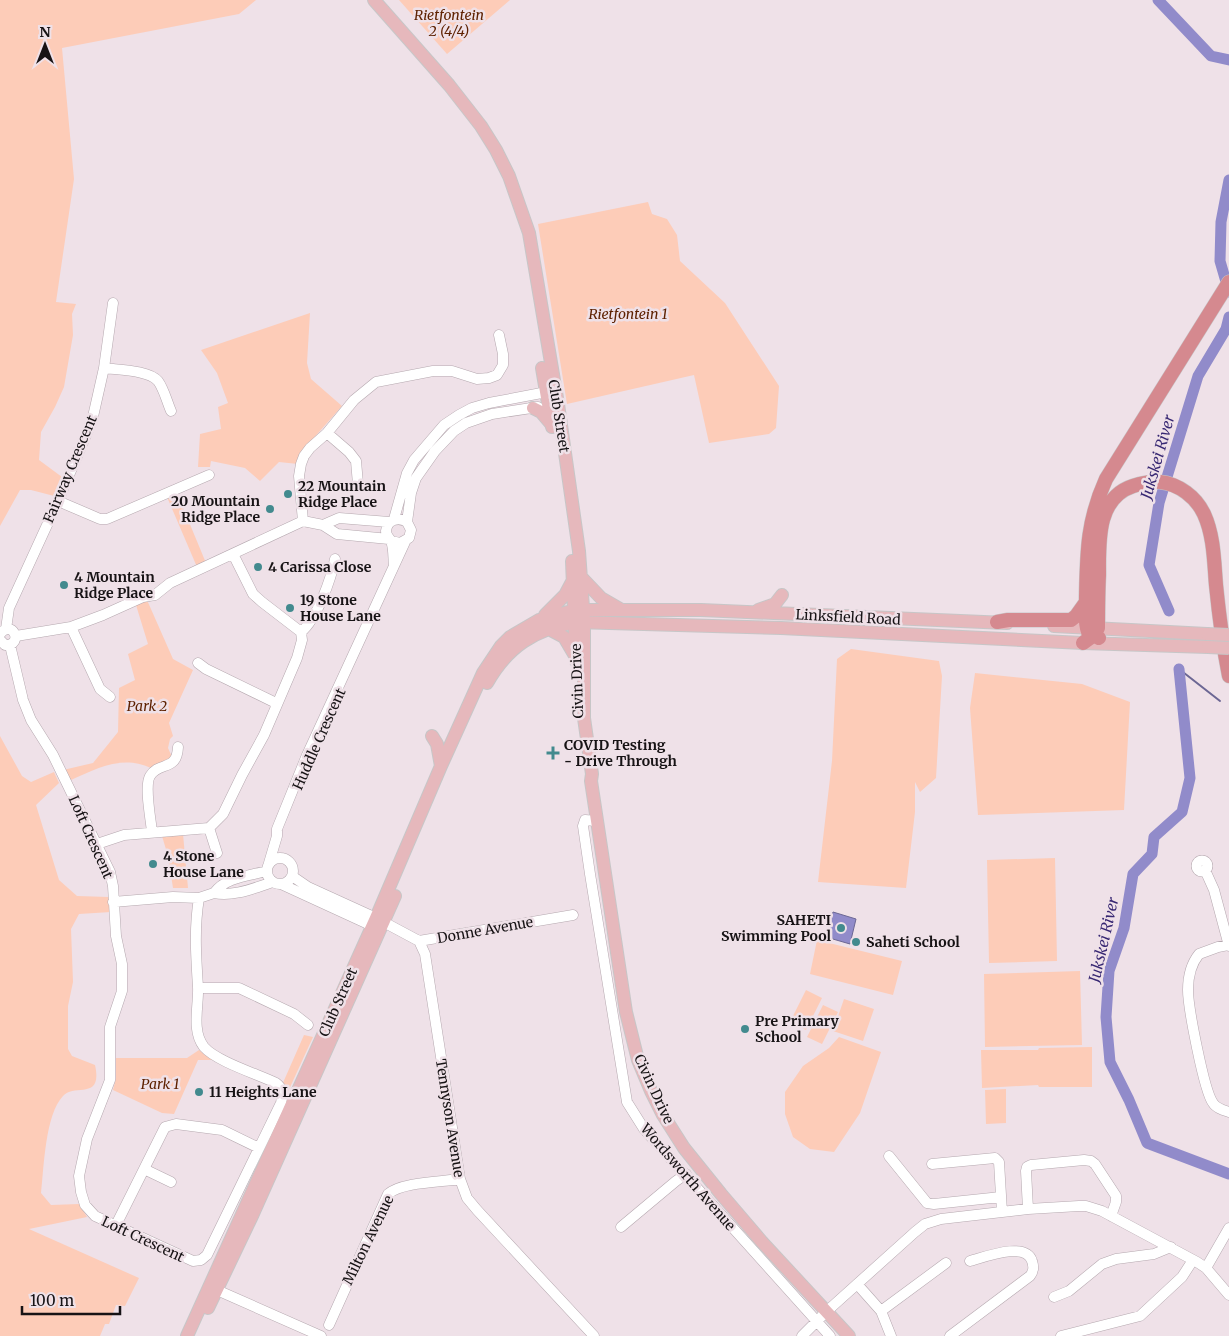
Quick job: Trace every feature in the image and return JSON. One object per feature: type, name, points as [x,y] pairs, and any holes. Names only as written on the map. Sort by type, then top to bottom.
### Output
[{"type":"highway","points":[[1092,634],[1086,602],[1088,542],[1098,499],[1106,480],[1229,282]]},
{"type":"highway","points":[[1092,634],[1099,541],[1104,517],[1113,500],[1124,490],[1139,484],[1153,481],[1172,485],[1187,492],[1199,505],[1207,523],[1213,548],[1219,615],[1229,676]]},
{"type":"highway","points":[[997,622],[1008,620],[1071,620],[1081,611],[1086,602]]},
{"type":"main road","name":"Club Street","points":[[374,0],[449,85],[481,126],[509,176],[529,233],[578,579],[579,616]]},
{"type":"main road","name":"Club Street","points":[[553,404],[552,425],[571,552],[578,579]]},
{"type":"main road","points":[[533,408],[542,412],[552,425]]},
{"type":"main road","points":[[576,658],[564,636],[543,624],[578,579],[601,598],[620,609]]},
{"type":"main road","points":[[748,612],[775,604],[782,595]]},
{"type":"main road","name":"Linksfield Road","points":[[491,668],[543,624],[620,609],[997,622],[1184,646],[1229,635]]},
{"type":"main road","name":"Linksfield Road","points":[[579,616],[607,622],[782,628],[1092,634],[1208,641],[1229,648]]},
{"type":"main road","name":"Civin Drive","points":[[579,616],[584,642],[584,718],[596,821],[626,1012],[638,1060],[664,1115],[684,1148],[762,1242],[849,1336]]},
{"type":"main road","name":"Civin Drive","points":[[579,616],[576,658],[579,726],[587,776],[591,782]]},
{"type":"main road","points":[[584,642],[594,629],[607,622]]},
{"type":"main road","name":"Club Street","points":[[378,925],[441,766],[491,668]]},
{"type":"main road","name":"Club Street","points":[[195,1336],[213,1289],[485,686],[491,668]]},
{"type":"main road","points":[[432,736],[437,744],[441,766]]},
{"type":"main road","name":"Club Street","points":[[187,1336],[213,1289]]},
{"type":"street","name":"Fairway Crescent","points":[[3,632],[9,608],[92,422],[104,368],[112,302]]},
{"type":"street","points":[[304,521],[299,476],[301,464],[310,448],[327,433],[354,400],[376,382],[432,371],[452,371],[477,379],[497,375],[502,365],[503,354],[498,334]]},
{"type":"street","points":[[104,368],[143,374],[155,378],[160,383],[171,411]]},
{"type":"street","points":[[394,566],[386,528],[391,521],[407,473],[419,454],[444,426],[458,415],[472,408],[550,391]]},
{"type":"street","points":[[407,522],[411,493],[416,478],[426,462],[450,435],[466,423],[484,416],[553,404]]},
{"type":"street","points":[[327,433],[349,452],[356,461],[358,484]]},
{"type":"street","points":[[58,501],[100,519],[107,519],[209,475]]},
{"type":"street","points":[[0,640],[5,645],[13,640],[71,627],[103,615],[143,596],[146,592],[163,582],[170,583],[304,521],[322,525],[337,534],[367,536],[390,540],[395,543],[405,542],[409,538],[411,530],[403,519],[391,521],[339,518],[322,525]]},
{"type":"street","points":[[367,536],[368,520]]},
{"type":"street","name":"Huddle Crescent","points":[[268,867],[286,805],[294,797],[343,685],[346,671],[405,542]]},
{"type":"street","points":[[97,844],[116,836],[209,828],[223,814],[264,735],[297,658],[302,640],[301,632],[253,594],[233,554]]},
{"type":"street","points":[[301,632],[311,622],[331,578],[335,558]]},
{"type":"street","points":[[71,627],[100,689],[110,697]]},
{"type":"street","points":[[3,632],[13,631],[13,640]]},
{"type":"street","name":"Loft Crescent","points":[[13,640],[24,700],[31,720],[53,755],[97,844],[110,872],[113,886],[116,936],[122,964],[122,991],[110,1027],[110,1080],[87,1139],[79,1176],[81,1192],[85,1205],[95,1216],[185,1259],[193,1261],[201,1260],[208,1255],[281,1102],[282,1090],[276,1083],[215,1056],[203,1046],[198,1037],[195,938],[199,898]]},
{"type":"street","points":[[198,663],[206,669],[276,704]]},
{"type":"street","points":[[152,832],[148,789],[149,778],[153,773],[174,761],[178,753],[178,747]]},
{"type":"street","name":"Wordsworth Avenue","points":[[596,821],[585,820],[584,826],[625,1095],[631,1109],[644,1129],[830,1336]]},
{"type":"street","points":[[209,828],[217,853]]},
{"type":"street","points":[[113,902],[173,897],[199,898],[214,893],[224,895],[286,882],[292,876],[293,868],[288,861],[278,836]]},
{"type":"street","points":[[214,893],[227,881],[246,877],[268,867],[276,858],[285,858],[288,861]]},
{"type":"street","points":[[268,867],[270,879],[277,883],[378,925]]},
{"type":"street","points":[[1205,870],[1214,890],[1229,946],[1218,947],[1199,954],[1193,965],[1188,993],[1193,1025],[1211,1100],[1214,1105],[1229,1112]]},
{"type":"street","points":[[292,876],[378,925]]},
{"type":"street","points":[[246,877],[250,889]]},
{"type":"street","name":"Donne Avenue","points":[[378,925],[399,931],[419,942],[573,915]]},
{"type":"street","name":"Tennyson Avenue","points":[[419,942],[425,954],[460,1179],[467,1198],[594,1336]]},
{"type":"street","points":[[198,988],[239,988],[294,1014],[308,1025]]},
{"type":"street","points":[[116,1225],[165,1127],[171,1124],[222,1130],[259,1148]]},
{"type":"street","points":[[890,1156],[927,1203],[934,1204],[1001,1197]]},
{"type":"street","points":[[932,1164],[995,1158],[999,1162],[1002,1212]]},
{"type":"street","points":[[1028,1209],[1027,1167],[1084,1160],[1095,1164],[1116,1196],[1111,1216]]},
{"type":"street","points":[[144,1170],[171,1182]]},
{"type":"street","points":[[621,1227],[686,1174]]},
{"type":"street","name":"Milton Avenue","points":[[329,1325],[388,1194],[408,1186],[460,1179]]},
{"type":"street","points":[[802,1336],[826,1312],[925,1224],[941,1218],[1028,1209],[1086,1206],[1111,1216],[1171,1247],[1206,1268],[1229,1295]]},
{"type":"street","points":[[1206,1268],[1229,1228]]},
{"type":"street","points":[[1054,1297],[1069,1291],[1102,1264],[1145,1256],[1171,1247]]},
{"type":"street","points":[[950,1336],[1030,1276],[1033,1270],[1030,1257],[1024,1252],[1002,1253],[970,1261]]},
{"type":"street","points":[[1061,1336],[1140,1316],[1182,1277],[1193,1260]]},
{"type":"street","points":[[881,1311],[946,1263]]},
{"type":"street","points":[[857,1284],[881,1311],[891,1336]]},
{"type":"street","points":[[213,1289],[321,1336]]},
{"type":"green space","points":[[0,0],[256,0],[239,14],[62,48],[74,179],[56,302],[76,304],[72,314],[73,335],[64,387],[41,432],[39,460],[62,477],[58,497],[31,490],[20,490],[0,526]]},
{"type":"green space","name":"Rietfontein 2 (4/4)","points":[[399,0],[510,0],[447,54]]},
{"type":"green space","name":"Rietfontein 1","points":[[648,202],[652,214],[667,219],[677,235],[680,261],[725,303],[779,386],[776,428],[769,434],[709,443],[694,375],[567,404],[538,224]]},
{"type":"green space","points":[[310,313],[307,363],[311,379],[342,406],[304,449],[298,464],[279,462],[260,481],[245,468],[211,461],[210,467],[198,467],[200,434],[221,429],[218,407],[228,403],[217,373],[201,350]]},
{"type":"green space","points":[[177,493],[206,563],[197,567],[167,497]]},
{"type":"green space","name":"Park 2","points":[[147,600],[173,659],[193,670],[169,723],[173,736],[170,739],[168,748],[172,757],[151,768],[140,764],[120,763],[91,771],[71,780],[63,770],[93,763],[118,732],[119,688],[135,680],[128,654],[148,644],[136,605]]},
{"type":"green space","points":[[851,649],[939,661],[942,676],[936,778],[920,792],[915,782],[915,812],[906,888],[818,882],[832,761],[837,659]]},
{"type":"green space","points":[[975,673],[1082,684],[1130,702],[1124,810],[978,815],[970,708]]},
{"type":"green space","points":[[0,736],[22,776],[31,782],[54,772],[59,783],[36,805],[59,880],[77,896],[109,897],[111,912],[79,914],[71,929],[73,982],[68,1006],[68,1049],[72,1056],[95,1065],[96,1076],[95,1083],[91,1087],[68,1092],[57,1105],[52,1116],[46,1142],[41,1193],[51,1205],[79,1204],[87,1217],[29,1229],[139,1278],[125,1306],[116,1305],[109,1324],[105,1324],[100,1336],[0,1336]]},
{"type":"green space","points":[[183,834],[188,888],[173,888],[168,856],[162,836]]},
{"type":"green space","points":[[1055,858],[1057,961],[989,963],[987,860]]},
{"type":"green space","points":[[817,940],[902,961],[893,995],[810,974]]},
{"type":"green space","points":[[1080,971],[1082,1045],[985,1047],[984,974]]},
{"type":"green space","points":[[806,990],[822,998],[806,1030],[790,1022]]},
{"type":"green space","points":[[844,999],[874,1009],[863,1041],[833,1031]]},
{"type":"green space","points":[[823,1005],[838,1012],[822,1044],[807,1037]]},
{"type":"green space","points":[[304,1035],[313,1037],[286,1096],[282,1085]]},
{"type":"green space","points":[[839,1037],[881,1052],[860,1113],[834,1152],[810,1149],[793,1137],[785,1114],[785,1092],[803,1066],[829,1048]]},
{"type":"green space","points":[[1092,1047],[1092,1087],[1039,1087],[1038,1085],[982,1088],[981,1050],[1038,1050],[1039,1048]]},
{"type":"green space","name":"Park 1","points":[[199,1050],[212,1060],[198,1060],[174,1114],[162,1113],[113,1090],[116,1078],[116,1058],[187,1058]]},
{"type":"green space","points":[[1006,1089],[1006,1123],[986,1124],[985,1090]]},
{"type":"shaded area","name":"SAHETI Swimming Pool","points":[[833,912],[856,919],[850,944],[826,937]]},
{"type":"waterway","name":"Jukskei River","points":[[1158,0],[1211,56],[1229,60]]},
{"type":"waterway","name":"Jukskei River","points":[[1229,180],[1221,222],[1220,261],[1229,292]]},
{"type":"waterway","name":"Jukskei River","points":[[1169,611],[1149,565],[1159,503],[1198,376],[1226,329],[1229,317]]},
{"type":"waterway","points":[[1179,669],[1220,701]]},
{"type":"waterway","name":"Jukskei River","points":[[1179,669],[1190,778],[1182,812],[1154,837],[1152,854],[1133,874],[1124,928],[1109,971],[1106,1017],[1110,1062],[1147,1143],[1229,1174]]},
{"type":"place","name":"22 Mountain Ridge Place","points":[[288,494]]},
{"type":"place","name":"20 Mountain Ridge Place","points":[[270,509]]},
{"type":"place","name":"4 Carissa Close","points":[[258,567]]},
{"type":"place","name":"4 Mountain Ridge Place","points":[[64,585]]},
{"type":"place","name":"19 Stone House Lane","points":[[290,608]]},
{"type":"place","name":"COVID Testing - Drive Through","points":[[553,753]]},
{"type":"place","name":"4 Stone House Lane","points":[[153,864]]},
{"type":"place","name":"SAHETI Swimming Pool","points":[[841,928]]},
{"type":"place","name":"Saheti School","points":[[856,942]]},
{"type":"place","name":"Pre Primary School","points":[[745,1029]]},
{"type":"place","name":"11 Heights Lane","points":[[199,1092]]}]
